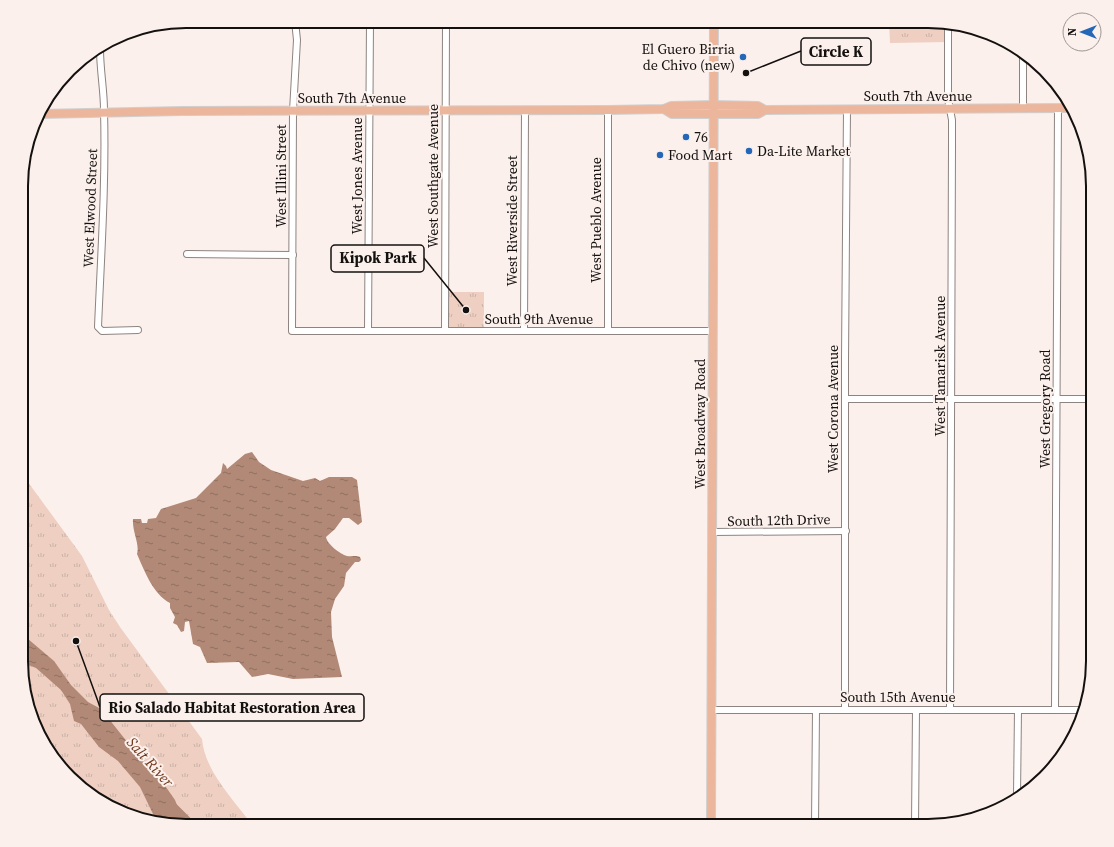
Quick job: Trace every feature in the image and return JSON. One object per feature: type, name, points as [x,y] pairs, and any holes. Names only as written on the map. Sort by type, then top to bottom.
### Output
[{"type":"main road","name":"West Broadway Road","points":[[711,819],[714,28]]},
{"type":"main road","name":"South 7th Avenue","points":[[45,114],[104,112],[525,111],[664,109],[672,114],[714,109],[758,114],[764,110],[1066,108]]},
{"type":"street","name":"West Illini Street","points":[[292,331],[293,111],[295,28]]},
{"type":"street","name":"West Jones Avenue","points":[[368,331],[370,28]]},
{"type":"street","name":"West Southgate Avenue","points":[[446,28],[446,331]]},
{"type":"street","name":"West Tamarisk Avenue","points":[[948,29],[948,99],[951,108],[952,400],[950,710]]},
{"type":"street","name":"West Elwood Street","points":[[100,53],[104,112],[104,180],[98,327],[102,331],[110,332],[138,330]]},
{"type":"street","points":[[1023,60],[1023,109]]},
{"type":"street","name":"West Gregory Road","points":[[1055,710],[1058,108]]},
{"type":"street","name":"West Corona Avenue","points":[[845,709],[847,109]]},
{"type":"street","name":"West Pueblo Avenue","points":[[608,110],[608,331]]},
{"type":"street","name":"West Riverside Street","points":[[524,331],[525,111]]},
{"type":"street","points":[[187,254],[293,255]]},
{"type":"street","name":"South 9th Avenue","points":[[292,331],[713,331]]},
{"type":"street","points":[[846,399],[1086,399]]},
{"type":"street","name":"South 12th Drive","points":[[713,532],[846,531]]},
{"type":"street","name":"South 15th Avenue","points":[[712,710],[1079,710]]},
{"type":"street","points":[[815,819],[816,710]]},
{"type":"street","points":[[915,819],[916,710]]},
{"type":"street","points":[[1018,710],[1018,790]]},
{"type":"green space","points":[[889,28],[948,29],[948,42],[890,43]]},
{"type":"green space","points":[[448,292],[484,292],[484,327],[448,327]]},
{"type":"green space","points":[[28,482],[82,556],[109,610],[120,627],[202,739],[204,751],[214,774],[247,819],[176,819],[135,811],[107,798],[82,780],[67,765],[49,740],[36,712],[28,671]]},
{"type":"water","points":[[252,452],[259,462],[271,470],[303,481],[315,478],[320,481],[329,477],[352,477],[357,480],[362,522],[358,525],[349,518],[343,518],[335,529],[326,537],[331,546],[341,553],[347,556],[360,557],[361,560],[359,562],[355,562],[346,573],[344,586],[335,599],[331,612],[332,637],[342,677],[293,679],[268,674],[252,677],[239,662],[207,663],[200,647],[193,644],[189,621],[185,622],[184,631],[181,632],[177,625],[173,623],[175,617],[170,608],[170,603],[154,588],[146,575],[137,554],[138,546],[133,519],[141,519],[142,523],[147,523],[148,519],[156,518],[161,509],[196,498],[221,473],[223,463],[227,469],[245,454]]},
{"type":"water","points":[[28,639],[54,661],[71,685],[88,702],[101,709],[136,753],[152,767],[175,800],[182,819],[154,816],[140,787],[118,761],[99,747],[81,724],[74,721],[70,704],[61,690],[36,668],[28,665]]},
{"type":"waterway","name":"Salt River","points":[[172,806],[185,819]]},
{"type":"place","name":"El Guero Birria de Chivo (new)","points":[[743,57]]},
{"type":"place","name":"Circle K","points":[[746,73]]},
{"type":"place","name":"76","points":[[686,137]]},
{"type":"place","name":"Da-Lite Market","points":[[749,151]]},
{"type":"place","name":"Food Mart","points":[[660,155]]},
{"type":"place","name":"Kipok Park","points":[[466,310]]},
{"type":"place","name":"Rio Salado Habitat Restoration Area","points":[[76,641]]}]
